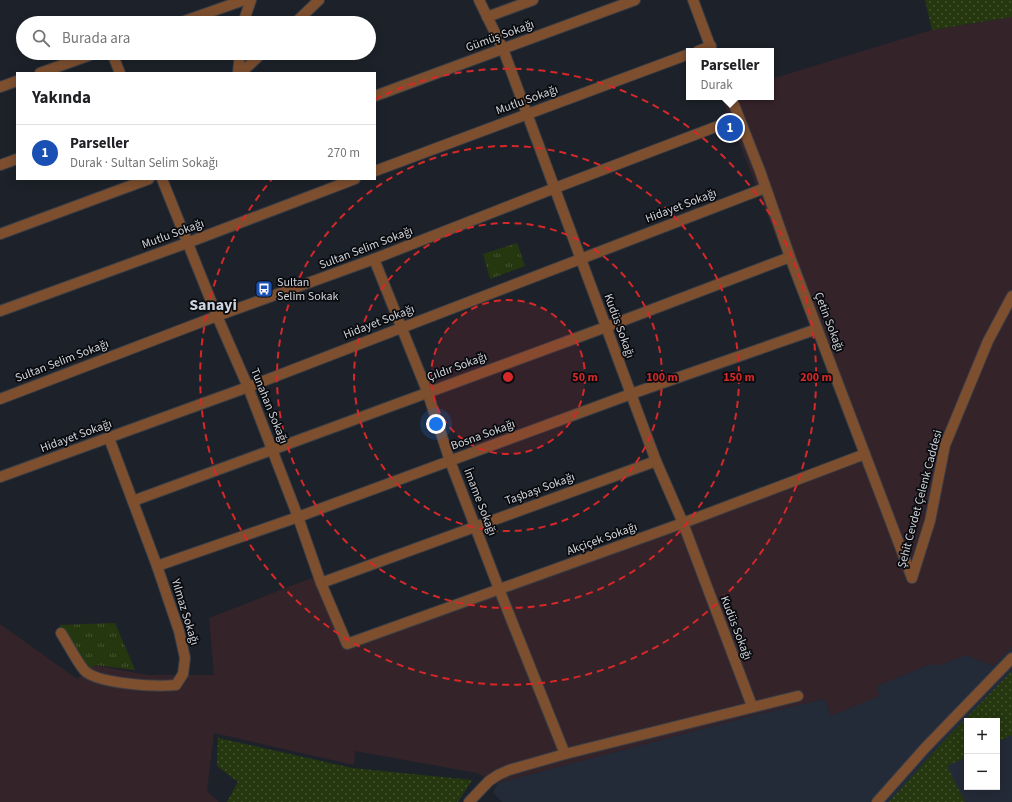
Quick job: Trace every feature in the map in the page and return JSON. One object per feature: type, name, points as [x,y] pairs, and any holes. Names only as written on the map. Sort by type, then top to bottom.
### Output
[{"type":"street","points":[[199,16],[244,0]]},
{"type":"street","points":[[245,16],[252,0]]},
{"type":"street","points":[[302,16],[319,0]]},
{"type":"street","name":"Kudüs Sokağı","points":[[478,0],[503,49],[656,461],[683,523],[752,706]]},
{"type":"street","points":[[487,17],[533,0]]},
{"type":"street","name":"Gümüş Sokağı","points":[[376,96],[634,0]]},
{"type":"street","points":[[693,0],[712,48]]},
{"type":"street","name":"Mutlu Sokağı","points":[[376,171],[686,55]]},
{"type":"street","points":[[43,72],[76,60]]},
{"type":"street","points":[[115,60],[120,72]]},
{"type":"street","points":[[240,60],[240,72]]},
{"type":"street","points":[[241,72],[254,60]]},
{"type":"street","points":[[0,88],[16,81]]},
{"type":"street","name":"Çetin Sokağı","points":[[732,100],[864,454],[912,578]]},
{"type":"street","name":"Sultan Selim Sokağı","points":[[0,399],[217,316],[374,259],[739,118]]},
{"type":"street","points":[[0,165],[16,158]]},
{"type":"street","points":[[0,234],[146,180]]},
{"type":"street","name":"Tunahan Sokağı","points":[[162,180],[217,316],[248,388],[298,517],[321,583],[347,644]]},
{"type":"street","name":"Mutlu Sokağı","points":[[0,311],[187,243],[352,180]]},
{"type":"street","name":"Hidayet Sokağı","points":[[0,477],[248,388],[765,188]]},
{"type":"street","name":"Çıldır Sokağı","points":[[133,501],[790,257]]},
{"type":"street","name":"İmame Sokağı","points":[[374,259],[427,391],[450,461],[499,589],[566,754]]},
{"type":"street","name":"Şehit Cevdet Çelenk Caddesi","points":[[912,578],[930,521],[946,445],[988,341],[1012,296]]},
{"type":"street","name":"Bosna Sokağı","points":[[157,566],[298,517],[631,394],[817,329]]},
{"type":"street","name":"Yılmaz Sokağı","points":[[61,633],[85,672],[102,679],[126,684],[161,687],[176,685],[183,674],[185,658],[179,631],[157,566],[109,438]]},
{"type":"street","name":"Akçiçek Sokağı","points":[[347,644],[683,523],[864,454]]},
{"type":"street","name":"Taşbaşı Sokağı","points":[[321,583],[656,461]]},
{"type":"street","points":[[877,802],[930,743],[1012,658]]},
{"type":"street","points":[[469,802],[478,791],[498,775],[509,770],[752,706],[798,696]]},
{"type":"shaded area","points":[[1012,17],[1012,647],[993,666],[966,655],[940,665],[928,665],[877,686],[879,696],[831,716],[825,699],[754,715],[498,783],[477,773],[355,751],[354,765],[214,733],[207,791],[219,802],[0,802],[0,624],[77,679],[94,665],[147,675],[214,675],[209,618],[319,575],[347,642],[859,451],[723,101],[774,100],[774,78],[932,30]]},
{"type":"shaded area","points":[[1012,647],[1012,802],[502,802],[493,792],[498,783],[754,715],[825,699],[831,716],[879,696],[877,686],[928,665],[940,665],[966,655],[993,666]]},
{"type":"green space","points":[[925,0],[1012,0],[1012,17],[932,30]]},
{"type":"green space","points":[[517,243],[525,266],[490,279],[483,254]]},
{"type":"green space","points":[[115,623],[135,670],[95,665],[88,670],[59,625]]},
{"type":"green space","points":[[1012,671],[1012,735],[1000,741],[1000,718],[966,718]]},
{"type":"green space","points":[[964,720],[964,758],[947,766],[965,802],[889,802]]},
{"type":"green space","points":[[218,738],[352,768],[472,780],[458,802],[227,802],[238,782],[217,766]]},
{"type":"place","name":"Parseller","points":[[730,128]]},
{"type":"place","name":"Sultan Selim Sokak","points":[[264,289]]},
{"type":"district","name":"Sanayi","points":[[213,305]]}]
